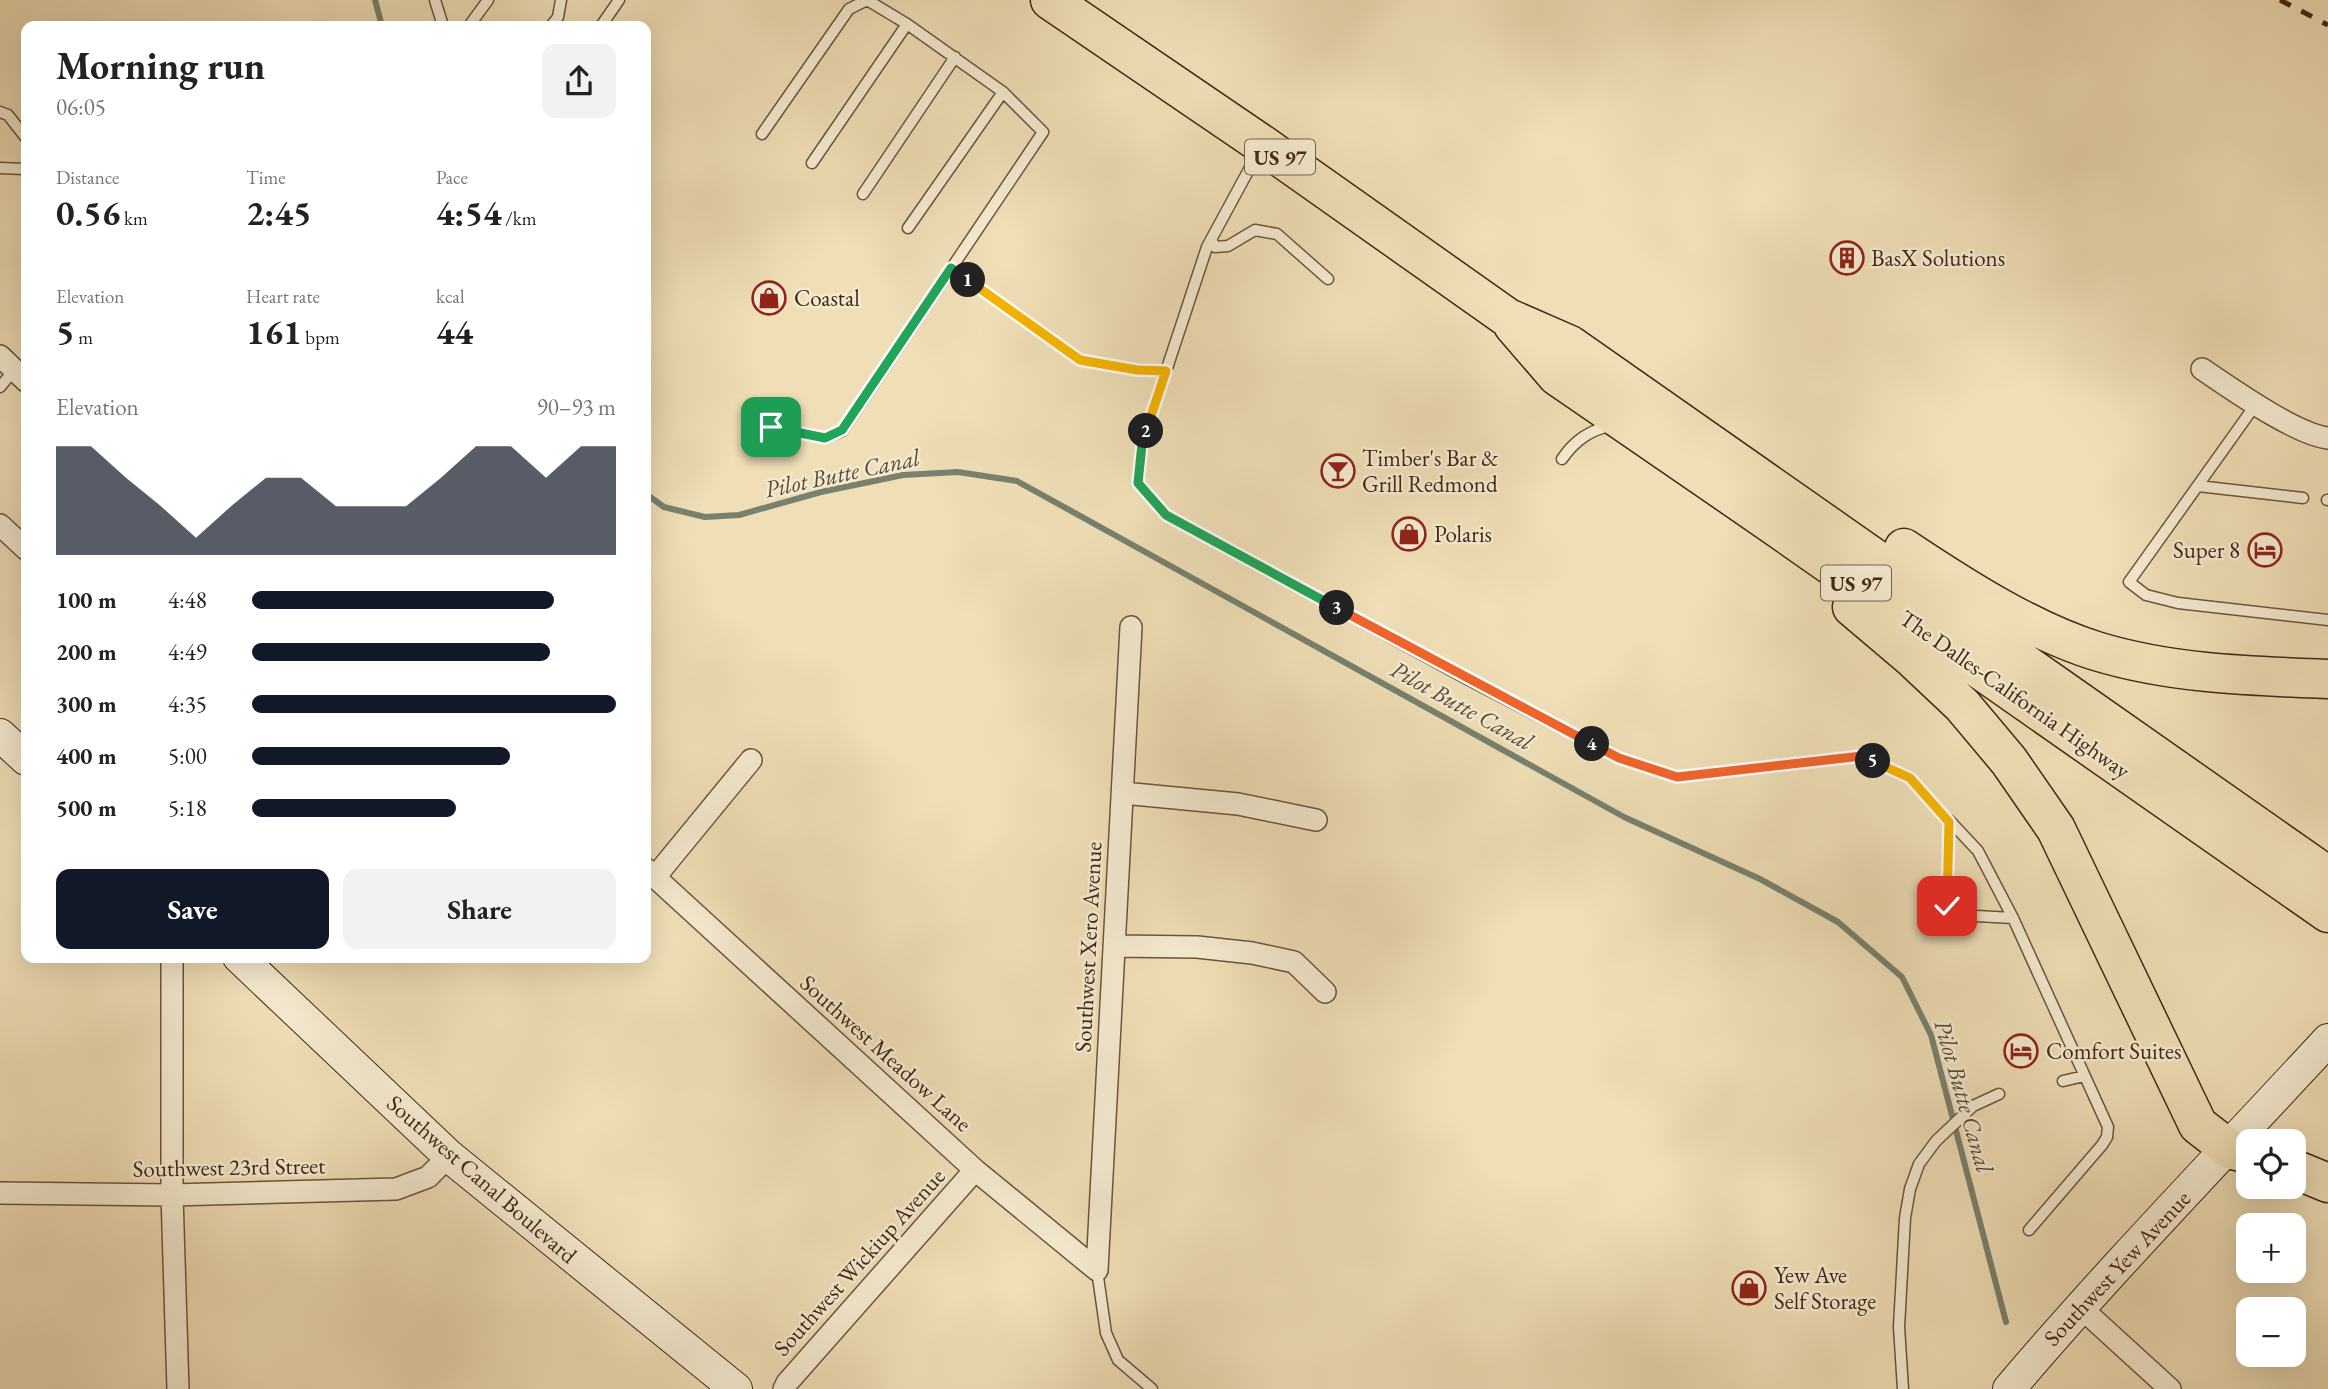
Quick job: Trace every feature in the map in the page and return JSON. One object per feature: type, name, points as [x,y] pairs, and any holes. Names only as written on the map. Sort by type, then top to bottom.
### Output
[{"type":"highway","name":"The Dalles-California Highway","points":[[1050,0],[1263,145],[1508,318],[1557,376],[1630,407],[2328,876]]},
{"type":"highway","name":"The Dalles-California Highway","points":[[1630,407],[1762,517],[2328,913]]},
{"type":"highway","points":[[1630,407],[1722,430],[1946,576],[2036,626],[2095,651],[2164,667],[2238,675],[2328,679]]},
{"type":"highway","points":[[1762,517],[1818,579],[1911,657],[1962,705],[2009,761],[2056,829],[2198,1125],[2236,1149]]},
{"type":"highway","points":[[2306,1174],[2328,1183]]},
{"type":"main road","points":[[0,735],[21,754]]},
{"type":"main road","name":"Southwest Canal Boulevard","points":[[245,963],[449,1156],[736,1389]]},
{"type":"main road","name":"Southwest Yew Avenue","points":[[2257,1129],[2328,1040]]},
{"type":"main road","name":"Southwest Yew Avenue","points":[[2008,1389],[2079,1306],[2236,1154]]},
{"type":"street","points":[[2202,369],[2256,404],[2316,436],[2328,438]]},
{"type":"street","points":[[0,525],[21,544]]},
{"type":"street","name":"Southwest Xero Avenue","points":[[1097,1270],[1131,627]]},
{"type":"street","points":[[651,872],[751,760]]},
{"type":"street","points":[[1123,793],[1238,804],[1316,820]]},
{"type":"street","name":"Southwest Meadow Lane","points":[[651,874],[975,1170],[1097,1270]]},
{"type":"street","points":[[1115,946],[1197,947],[1252,953],[1294,962],[1325,992]]},
{"type":"street","points":[[172,963],[172,1195],[178,1389]]},
{"type":"street","name":"Southwest 23rd Street","points":[[0,1193],[172,1195],[396,1189],[428,1177],[449,1156]]},
{"type":"street","name":"Southwest Wickiup Avenue","points":[[784,1389],[975,1170]]},
{"type":"street","points":[[2079,1306],[2170,1389]]},
{"type":"lane","points":[[435,0],[441,21]]},
{"type":"lane","points":[[473,21],[488,0]]},
{"type":"lane","points":[[554,21],[561,0]]},
{"type":"lane","points":[[762,134],[849,9],[867,0],[907,24],[1003,92],[1042,132],[842,430],[825,438],[771,427]]},
{"type":"lane","points":[[604,21],[616,1]]},
{"type":"lane","points":[[812,163],[907,24]]},
{"type":"lane","points":[[863,194],[955,57]]},
{"type":"lane","points":[[908,228],[1003,92]]},
{"type":"lane","points":[[0,112],[8,114],[21,131]]},
{"type":"lane","points":[[1263,145],[1211,240],[1142,444],[1138,483],[1166,515],[1455,673],[1619,758],[1677,777],[1862,756],[1910,778],[1978,852],[2013,918],[2108,1126],[2107,1138],[2029,1230]]},
{"type":"lane","points":[[0,168],[21,171]]},
{"type":"lane","points":[[1211,240],[1215,247],[1228,246],[1255,230],[1277,234],[1328,279]]},
{"type":"lane","points":[[951,268],[1080,360],[1137,370],[1166,371]]},
{"type":"lane","points":[[0,387],[14,369]]},
{"type":"lane","points":[[2256,404],[2129,582],[2146,595],[2178,603],[2328,620]]},
{"type":"lane","points":[[1562,459],[1572,444],[1601,428],[1630,407]]},
{"type":"lane","points":[[2198,486],[2302,498]]},
{"type":"lane","points":[[1949,822],[1947,906],[1950,912],[1958,915],[2013,918]]},
{"type":"lane","points":[[2063,1081],[2084,1076]]},
{"type":"lane","points":[[1903,1389],[1899,1327],[1905,1218],[1910,1189],[1919,1164],[1936,1141],[1973,1106],[1999,1094]]},
{"type":"lane","points":[[1097,1270],[1106,1333],[1118,1360],[1152,1389]]},
{"type":"waterway","name":"Pilot Butte Canal","points":[[375,0],[381,21]]},
{"type":"waterway","name":"Pilot Butte Canal","points":[[651,498],[664,507],[705,517],[739,515],[821,492],[903,475],[958,472],[1017,481],[1624,817],[1760,879],[1838,922],[1902,977],[1931,1035],[2006,1322]]},
{"type":"railway","points":[[2280,0],[2328,25]]},
{"type":"place","name":"BasX Solutions","points":[[1847,258]]},
{"type":"place","name":"Coastal","points":[[769,298]]},
{"type":"place","name":"Timber's Bar & Grill Redmond","points":[[1338,471]]},
{"type":"place","name":"Polaris","points":[[1409,534]]},
{"type":"place","name":"Super 8","points":[[2265,550]]},
{"type":"place","name":"Comfort Suites","points":[[2021,1051]]},
{"type":"place","name":"Yew Ave Self Storage","points":[[1749,1288]]},
{"type":"route","points":[[771,427],[825,438],[842,430],[951,268],[1080,360],[1137,370],[1166,371],[1142,444],[1138,483],[1166,515],[1467,679],[1619,758],[1677,777],[1862,756],[1910,778],[1949,822],[1947,906]]}]
